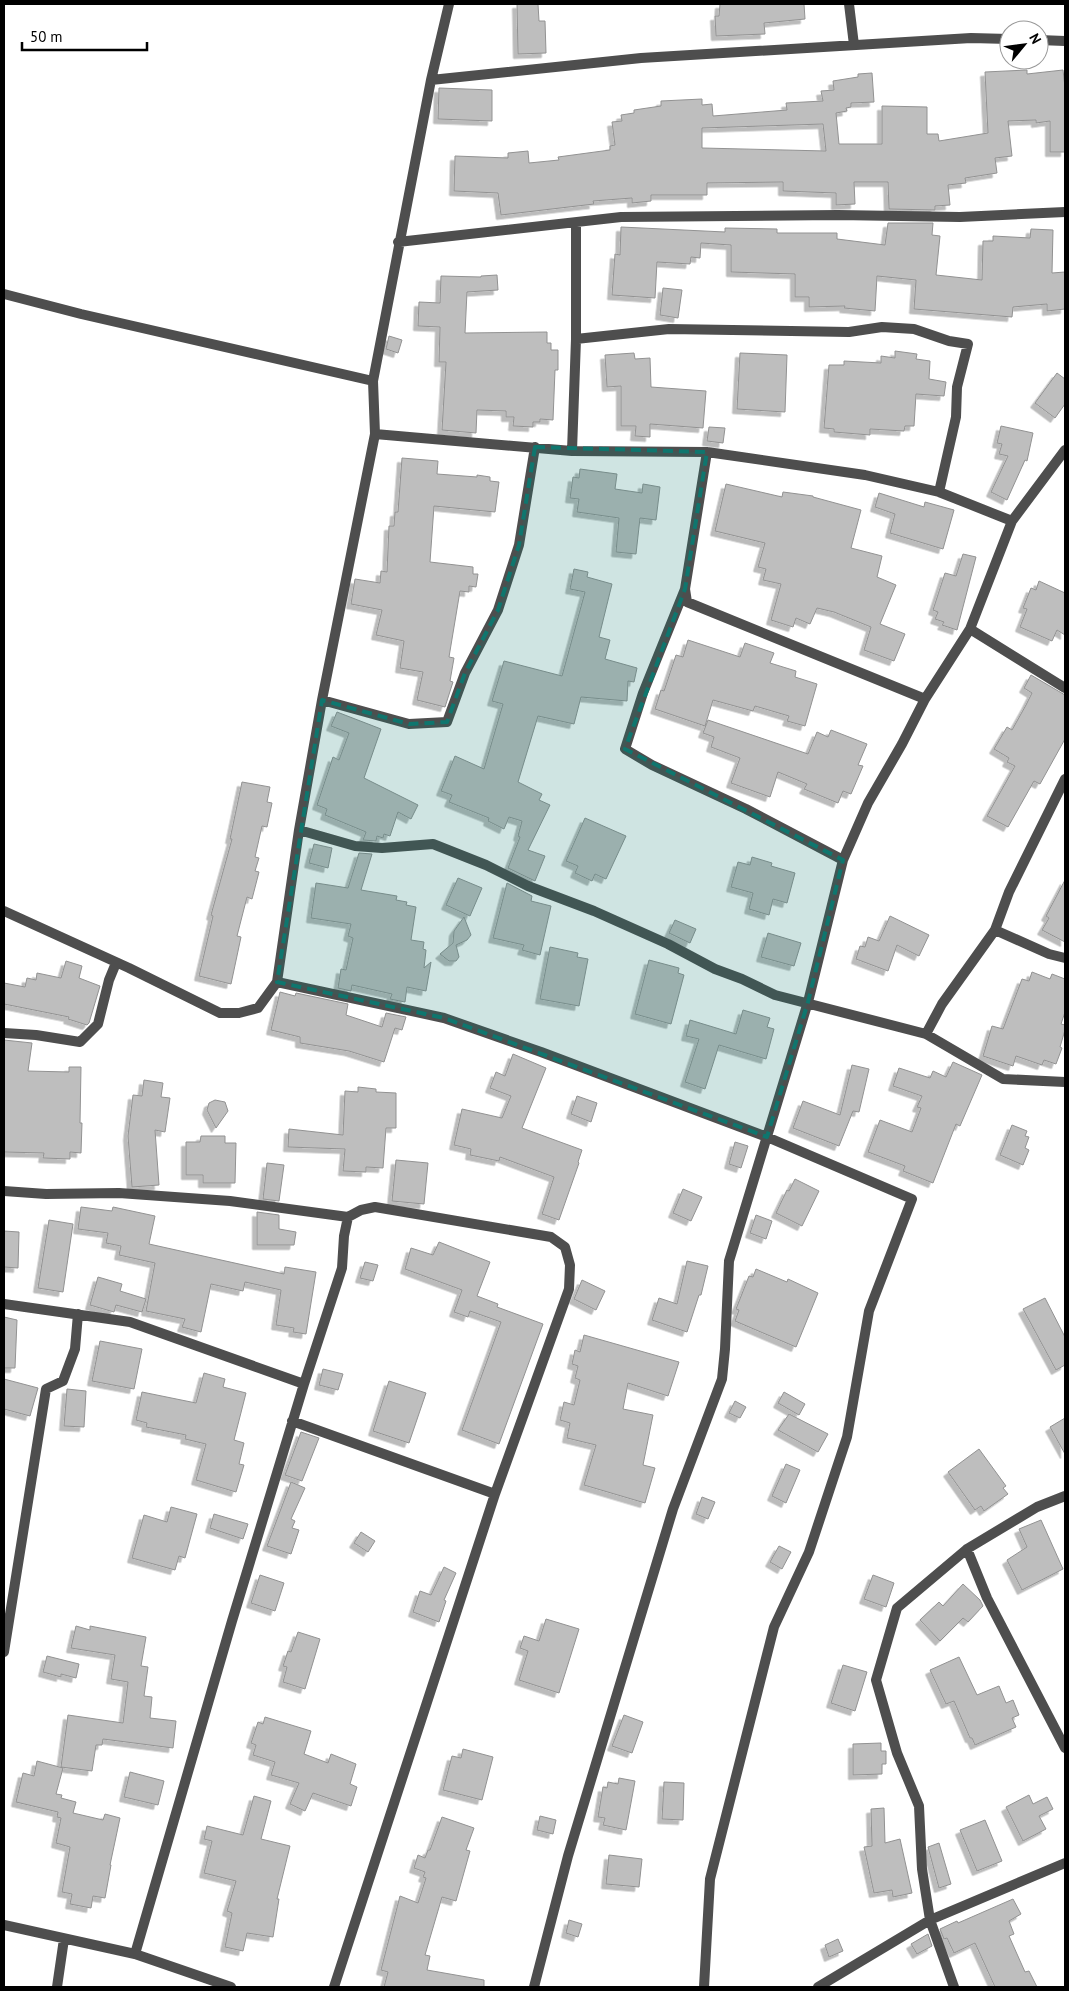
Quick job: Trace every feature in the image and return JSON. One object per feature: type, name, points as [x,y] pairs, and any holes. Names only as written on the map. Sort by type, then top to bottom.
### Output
[{"type":"street","points":[[4,912],[220,1013],[239,1013],[258,1008],[277,982],[299,830],[322,700],[375,434],[372,381],[431,80],[449,4]]},
{"type":"street","points":[[849,4],[854,45]]},
{"type":"street","points":[[431,80],[641,58],[970,38],[999,39]]},
{"type":"street","points":[[1049,40],[1065,41]]},
{"type":"street","points":[[398,242],[621,217],[838,215],[960,217],[1065,212]]},
{"type":"street","points":[[572,451],[576,339],[576,223]]},
{"type":"street","points":[[4,294],[81,314],[372,381]]},
{"type":"street","points":[[576,339],[669,329],[849,332],[882,327],[914,329],[949,341],[968,344],[957,386],[956,417],[939,492]]},
{"type":"street","points":[[375,434],[572,451],[707,452],[864,475],[939,492],[1012,521]]},
{"type":"street","points":[[322,700],[409,724],[447,722],[465,673],[498,610],[519,545],[535,447]]},
{"type":"street","points":[[534,1987],[568,1856],[673,1509],[722,1379],[729,1261],[808,1002],[843,860],[868,803],[902,744],[924,699],[970,629],[1012,521],[1065,450]]},
{"type":"street","points":[[707,452],[685,589],[643,693],[625,749],[652,765],[746,809],[843,860]]},
{"type":"street","points":[[685,589],[687,602],[924,699]]},
{"type":"street","points":[[970,629],[1065,688]]},
{"type":"street","points":[[926,1034],[942,1004],[995,930],[1009,892],[1065,778]]},
{"type":"street","points":[[299,830],[355,846],[382,848],[433,844],[486,865],[528,886],[594,911],[774,995],[808,1002],[926,1034],[1003,1080],[1065,1082]]},
{"type":"street","points":[[995,930],[1049,954],[1065,958]]},
{"type":"street","points":[[4,1033],[36,1035],[80,1042],[98,1024],[109,980],[116,963]]},
{"type":"street","points":[[277,982],[444,1018],[541,1052],[767,1137],[912,1199],[869,1311],[844,1446],[809,1552],[774,1627],[710,1878],[704,1987]]},
{"type":"street","points":[[4,1190],[46,1194],[119,1192],[220,1200],[348,1217],[361,1210],[375,1207],[536,1233],[551,1237],[565,1247],[570,1265],[569,1289],[495,1494],[334,1987]]},
{"type":"street","points":[[135,1954],[292,1421],[342,1268],[344,1236],[348,1217]]},
{"type":"street","points":[[4,1304],[130,1322],[304,1384]]},
{"type":"street","points":[[4,1652],[46,1389],[63,1381],[75,1349],[78,1314]]},
{"type":"street","points":[[292,1421],[495,1494]]},
{"type":"street","points":[[954,1987],[930,1920],[922,1869],[919,1806],[897,1752],[876,1680],[897,1608],[967,1548],[1037,1507],[1065,1496]]},
{"type":"street","points":[[967,1548],[987,1598],[1065,1748]]},
{"type":"street","points":[[818,1987],[930,1920],[1065,1863]]},
{"type":"street","points":[[4,1925],[135,1954],[225,1986]]},
{"type":"street","points":[[57,1987],[64,1939]]},
{"type":"highlighted area","points":[[535,447],[707,452],[685,589],[625,749],[843,860],[808,1002],[767,1137],[444,1018],[277,982],[322,700],[409,724],[447,722],[465,673],[498,610],[519,545]]},
{"type":"building","points":[[517,4],[538,4],[539,21],[545,21],[546,53],[518,54]]},
{"type":"building","points":[[720,4],[804,4],[805,19],[764,23],[765,34],[716,36],[715,16],[719,16]]},
{"type":"building","points":[[1027,70],[1027,74],[1063,70],[1065,87],[1065,152],[1050,152],[1050,121],[1036,123],[1036,120],[1008,121],[1012,156],[995,158],[997,173],[965,178],[966,183],[948,185],[950,205],[935,206],[935,210],[889,209],[888,182],[854,182],[855,204],[836,205],[836,193],[783,191],[783,182],[707,183],[707,195],[651,195],[651,201],[632,203],[632,198],[593,201],[594,204],[501,215],[498,193],[454,191],[455,156],[508,158],[508,153],[528,151],[529,163],[559,160],[558,157],[610,150],[610,146],[615,145],[612,122],[622,121],[621,115],[634,113],[634,110],[661,106],[661,101],[702,99],[702,105],[712,104],[713,116],[787,110],[786,103],[823,101],[821,91],[834,90],[833,81],[858,77],[858,74],[872,73],[874,102],[851,103],[851,107],[846,108],[847,111],[836,113],[839,144],[882,144],[882,106],[927,107],[927,134],[938,134],[939,141],[988,133],[985,72]],"holes":[[[823,124],[826,151],[702,148],[702,128]]]},
{"type":"building","points":[[439,88],[492,90],[492,121],[438,119]]},
{"type":"building","points":[[888,223],[933,223],[932,235],[940,236],[936,275],[982,280],[983,241],[993,241],[993,236],[1030,238],[1031,229],[1053,230],[1052,273],[1065,272],[1065,309],[1047,311],[1047,304],[1013,307],[1012,317],[914,309],[916,280],[877,276],[875,311],[844,308],[845,306],[809,307],[809,297],[795,297],[795,274],[731,272],[731,245],[701,243],[700,258],[691,257],[690,264],[657,262],[655,298],[612,295],[615,254],[620,255],[621,227],[725,232],[725,228],[777,229],[777,233],[837,233],[837,239],[885,245]]},
{"type":"building","points":[[497,275],[498,290],[467,292],[465,333],[547,332],[547,343],[551,343],[551,350],[558,350],[558,370],[555,370],[553,420],[540,419],[540,422],[533,422],[533,427],[513,426],[514,417],[506,417],[506,411],[477,410],[476,433],[442,430],[446,362],[439,362],[440,327],[418,326],[419,302],[440,303],[441,276],[481,277]]},
{"type":"building","points":[[663,288],[682,290],[678,318],[660,315]]},
{"type":"building","points":[[389,336],[402,340],[398,353],[386,349]]},
{"type":"building","points":[[895,351],[917,354],[916,359],[930,361],[929,379],[946,382],[944,396],[916,394],[914,426],[905,426],[904,431],[870,429],[870,435],[834,432],[834,429],[824,428],[829,365],[844,365],[844,361],[881,363],[881,356],[895,358]]},
{"type":"building","points":[[634,353],[635,359],[650,358],[651,387],[706,391],[703,428],[650,424],[650,437],[635,436],[636,426],[621,426],[621,386],[607,387],[605,355]]},
{"type":"building","points":[[740,353],[787,355],[785,412],[737,409]]},
{"type":"building","points":[[1057,373],[1065,379],[1065,404],[1055,418],[1035,403]]},
{"type":"building","points":[[1001,426],[1033,433],[1027,461],[1025,460],[1007,500],[991,492],[1008,456],[999,454],[1002,444],[997,443]]},
{"type":"building","points":[[709,427],[725,428],[723,443],[707,441]]},
{"type":"building","points":[[402,458],[438,461],[437,474],[477,477],[477,475],[490,477],[490,481],[499,482],[495,512],[434,506],[430,562],[473,567],[473,574],[478,574],[476,587],[469,586],[469,592],[460,591],[449,657],[454,658],[450,681],[453,682],[445,707],[417,700],[423,672],[400,668],[404,641],[376,635],[382,610],[351,604],[355,579],[380,583],[381,571],[387,572],[389,526],[394,526],[395,512],[398,512]]},
{"type":"building","points":[[580,469],[617,474],[615,489],[642,493],[643,484],[660,487],[656,520],[640,518],[636,554],[616,552],[619,518],[577,512],[579,499],[570,498],[573,477],[579,478]]},
{"type":"building","points":[[726,484],[782,497],[783,492],[813,496],[861,510],[851,548],[882,556],[877,577],[896,585],[880,624],[905,634],[894,661],[864,650],[871,627],[834,612],[817,608],[810,624],[796,618],[793,627],[771,620],[781,584],[763,580],[766,569],[758,567],[765,543],[715,531]]},
{"type":"building","points":[[879,493],[924,507],[925,502],[954,510],[943,549],[890,533],[895,514],[875,507]]},
{"type":"building","points":[[963,554],[976,557],[957,630],[942,625],[944,622],[935,619],[938,612],[933,610],[945,573],[956,576]]},
{"type":"building","points":[[574,569],[588,572],[587,577],[612,584],[599,637],[610,640],[605,659],[637,668],[634,682],[628,681],[627,701],[581,697],[574,724],[538,716],[518,782],[542,794],[539,800],[550,805],[528,850],[545,856],[535,881],[508,868],[520,837],[518,836],[522,821],[509,817],[504,829],[488,821],[489,818],[449,802],[452,795],[441,791],[455,756],[484,769],[503,704],[492,701],[504,661],[562,676],[585,592],[570,589]]},
{"type":"building","points":[[1039,581],[1065,593],[1065,635],[1057,630],[1052,641],[1020,627],[1027,609],[1023,608],[1031,588],[1036,590]]},
{"type":"building","points":[[688,640],[740,657],[745,643],[774,653],[770,663],[796,671],[795,677],[817,684],[805,726],[787,721],[789,716],[755,706],[753,711],[713,700],[705,726],[655,709],[661,690],[664,691],[676,655],[683,657]]},
{"type":"building","points":[[1031,675],[1065,695],[1065,739],[1040,784],[1034,781],[1008,827],[987,816],[1015,766],[1007,762],[1009,758],[994,749],[1007,727],[1012,730],[1032,693],[1024,688]]},
{"type":"building","points":[[337,712],[381,729],[364,778],[418,805],[411,819],[398,812],[390,836],[384,834],[383,838],[377,836],[376,841],[363,840],[366,832],[325,815],[327,809],[317,805],[333,757],[339,760],[349,733],[331,726]]},
{"type":"building","points":[[708,720],[808,754],[817,732],[828,737],[831,730],[867,744],[858,765],[863,766],[851,794],[843,791],[838,803],[804,789],[807,784],[778,772],[770,797],[731,783],[740,758],[711,747],[714,737],[703,733]]},
{"type":"building","points":[[242,782],[270,787],[267,802],[272,803],[267,827],[262,826],[255,857],[259,858],[255,871],[259,872],[252,899],[247,897],[237,936],[241,937],[231,984],[199,976],[213,916],[211,915],[232,839],[230,839]]},
{"type":"building","points":[[585,818],[626,836],[606,879],[595,874],[592,881],[575,873],[578,866],[566,861]]},
{"type":"building","points":[[314,844],[332,848],[328,868],[309,863]]},
{"type":"building","points":[[359,853],[372,854],[361,890],[397,896],[396,900],[407,902],[406,905],[416,907],[411,940],[424,942],[423,949],[426,950],[424,968],[431,962],[426,991],[407,987],[405,1002],[390,999],[392,994],[352,985],[351,991],[338,988],[341,969],[346,970],[353,938],[348,936],[351,924],[311,918],[316,883],[348,888]]},
{"type":"building","points":[[752,857],[772,863],[771,866],[795,873],[787,903],[773,899],[769,915],[749,909],[753,893],[731,887],[738,862],[750,865]]},
{"type":"building","points":[[458,878],[482,888],[470,916],[446,905]]},
{"type":"building","points":[[1065,880],[1065,942],[1042,930],[1049,918],[1046,916]]},
{"type":"building","points":[[507,883],[532,896],[531,901],[551,906],[540,955],[522,950],[524,945],[493,938]]},
{"type":"building","points":[[890,916],[929,935],[919,956],[897,945],[888,971],[856,959],[860,946],[865,947],[868,937],[879,941]]},
{"type":"building","points":[[464,917],[471,935],[467,940],[456,945],[459,957],[456,961],[449,961],[440,954],[453,943],[454,931]]},
{"type":"building","points":[[675,920],[696,929],[690,943],[669,933]]},
{"type":"building","points":[[768,933],[801,943],[794,966],[761,957]]},
{"type":"building","points":[[550,947],[578,953],[577,957],[588,959],[579,1006],[540,999]]},
{"type":"building","points":[[649,960],[679,968],[678,973],[684,975],[671,1024],[635,1014]]},
{"type":"building","points":[[66,961],[82,966],[79,978],[100,986],[87,1025],[68,1019],[69,1017],[4,1004],[4,983],[25,987],[27,978],[36,980],[37,973],[61,978]]},
{"type":"building","points":[[1032,972],[1050,979],[1052,974],[1065,979],[1065,1012],[1061,1024],[1065,1025],[1065,1030],[1060,1047],[1062,1048],[1056,1064],[1044,1060],[1042,1065],[1016,1056],[1013,1066],[983,1056],[992,1026],[1003,1029],[1022,979],[1029,981]]},
{"type":"building","points":[[280,992],[295,996],[296,993],[348,1004],[346,1015],[382,1027],[386,1013],[406,1017],[402,1030],[395,1028],[384,1062],[349,1051],[300,1043],[300,1037],[271,1030]]},
{"type":"building","points":[[743,1010],[770,1018],[767,1027],[774,1029],[766,1059],[719,1045],[705,1089],[685,1082],[699,1039],[686,1036],[690,1020],[736,1034]]},
{"type":"building","points":[[4,1040],[32,1043],[28,1071],[69,1072],[69,1067],[81,1067],[81,1153],[70,1152],[70,1159],[43,1158],[44,1153],[4,1152]]},
{"type":"building","points":[[513,1054],[546,1068],[522,1128],[582,1150],[559,1220],[542,1214],[554,1177],[500,1157],[499,1161],[470,1155],[471,1149],[454,1145],[462,1109],[502,1118],[511,1096],[490,1088],[496,1072],[505,1076]]},
{"type":"building","points":[[953,1062],[982,1075],[960,1126],[956,1124],[933,1183],[903,1171],[905,1166],[868,1152],[880,1120],[912,1132],[921,1108],[917,1107],[922,1096],[893,1086],[899,1068],[930,1078],[933,1071],[946,1077]]},
{"type":"building","points":[[852,1065],[869,1069],[859,1112],[853,1111],[839,1146],[793,1128],[803,1101],[840,1115]]},
{"type":"building","points":[[144,1080],[163,1083],[161,1097],[170,1098],[165,1132],[155,1130],[159,1185],[132,1187],[128,1136],[133,1095],[142,1096]]},
{"type":"building","points":[[358,1087],[376,1089],[376,1092],[396,1093],[396,1128],[386,1128],[383,1168],[366,1167],[366,1172],[343,1171],[345,1149],[288,1147],[289,1129],[343,1135],[345,1091],[358,1092]]},
{"type":"building","points":[[577,1096],[597,1103],[591,1122],[571,1114]]},
{"type":"building","points":[[215,1100],[225,1102],[228,1111],[216,1128],[207,1110],[209,1103]]},
{"type":"building","points":[[1012,1125],[1027,1131],[1025,1136],[1029,1137],[1025,1148],[1029,1150],[1023,1165],[1000,1155]]},
{"type":"building","points":[[201,1136],[225,1136],[225,1143],[236,1143],[235,1183],[203,1183],[203,1175],[186,1175],[186,1142],[200,1142]]},
{"type":"building","points":[[735,1142],[748,1146],[741,1168],[729,1164]]},
{"type":"building","points":[[396,1160],[428,1163],[424,1204],[392,1201]]},
{"type":"building","points":[[267,1163],[284,1165],[279,1201],[263,1199]]},
{"type":"building","points":[[795,1179],[819,1191],[802,1226],[776,1213],[787,1190],[789,1191]]},
{"type":"building","points":[[683,1189],[702,1197],[691,1221],[673,1213]]},
{"type":"building","points":[[81,1207],[112,1211],[113,1207],[155,1216],[149,1244],[284,1274],[285,1267],[316,1272],[306,1334],[293,1332],[294,1328],[276,1325],[281,1290],[245,1282],[243,1291],[211,1284],[201,1332],[182,1327],[185,1319],[146,1311],[155,1263],[119,1255],[121,1246],[106,1243],[108,1233],[78,1229]]},
{"type":"building","points":[[257,1212],[279,1215],[279,1229],[296,1232],[294,1245],[257,1245]]},
{"type":"building","points":[[756,1215],[772,1221],[766,1239],[750,1233]]},
{"type":"building","points":[[49,1220],[73,1224],[63,1292],[38,1288]]},
{"type":"building","points":[[4,1231],[19,1232],[18,1268],[4,1267]]},
{"type":"building","points":[[439,1242],[490,1262],[477,1296],[498,1304],[497,1307],[543,1324],[499,1444],[462,1430],[501,1322],[470,1311],[468,1317],[454,1312],[462,1290],[405,1269],[411,1248],[433,1255]]},
{"type":"building","points":[[687,1261],[708,1266],[701,1295],[699,1295],[687,1332],[652,1320],[659,1298],[677,1304]]},
{"type":"building","points":[[365,1262],[378,1265],[373,1281],[360,1278]]},
{"type":"building","points":[[756,1269],[787,1282],[788,1279],[818,1293],[796,1347],[735,1321],[739,1310],[736,1309],[749,1276],[753,1277]]},
{"type":"building","points":[[98,1277],[122,1284],[120,1291],[146,1299],[142,1312],[116,1305],[114,1312],[90,1305]]},
{"type":"building","points":[[582,1280],[605,1291],[596,1310],[574,1299]]},
{"type":"building","points":[[1045,1298],[1065,1337],[1065,1365],[1056,1370],[1023,1309]]},
{"type":"building","points":[[4,1317],[17,1320],[15,1368],[4,1368]]},
{"type":"building","points":[[584,1335],[679,1362],[668,1396],[628,1383],[623,1409],[653,1415],[643,1465],[655,1468],[645,1503],[584,1485],[596,1445],[567,1438],[570,1423],[560,1420],[564,1402],[574,1405],[580,1380],[575,1378],[578,1366],[572,1364],[575,1350],[580,1352]]},
{"type":"building","points":[[100,1341],[142,1349],[134,1389],[92,1381]]},
{"type":"building","points":[[323,1369],[343,1374],[338,1390],[319,1385]]},
{"type":"building","points":[[204,1373],[225,1379],[223,1387],[246,1393],[234,1440],[244,1443],[239,1464],[244,1465],[236,1492],[196,1480],[206,1444],[185,1439],[186,1435],[146,1427],[147,1423],[136,1420],[142,1392],[196,1403]]},
{"type":"building","points":[[4,1379],[38,1388],[30,1416],[4,1409]]},
{"type":"building","points":[[389,1381],[426,1393],[409,1443],[373,1431]]},
{"type":"building","points":[[67,1389],[86,1391],[84,1427],[64,1426]]},
{"type":"building","points":[[784,1392],[805,1404],[799,1415],[778,1403]]},
{"type":"building","points":[[735,1401],[746,1407],[740,1418],[729,1413]]},
{"type":"building","points":[[789,1414],[828,1434],[818,1452],[778,1430]]},
{"type":"building","points":[[1065,1418],[1065,1454],[1050,1427]]},
{"type":"building","points":[[301,1432],[319,1438],[302,1481],[285,1475]]},
{"type":"building","points":[[979,1449],[1006,1486],[1003,1488],[1008,1494],[984,1511],[981,1506],[975,1510],[948,1472]]},
{"type":"building","points":[[786,1464],[800,1470],[786,1503],[772,1496]]},
{"type":"building","points":[[291,1482],[305,1488],[291,1519],[295,1521],[292,1528],[299,1530],[291,1554],[267,1546]]},
{"type":"building","points":[[702,1497],[715,1502],[708,1519],[696,1514]]},
{"type":"building","points":[[171,1507],[197,1514],[185,1558],[179,1556],[175,1570],[132,1558],[144,1515],[167,1522]]},
{"type":"building","points":[[214,1514],[248,1524],[243,1539],[210,1528]]},
{"type":"building","points":[[1041,1520],[1063,1569],[1022,1590],[1007,1560],[1027,1547],[1019,1529]]},
{"type":"building","points":[[361,1532],[375,1541],[368,1552],[354,1543]]},
{"type":"building","points":[[779,1546],[791,1552],[782,1569],[770,1562]]},
{"type":"building","points":[[444,1567],[456,1573],[444,1600],[446,1601],[439,1622],[413,1612],[420,1591],[431,1595]]},
{"type":"building","points":[[260,1575],[284,1583],[275,1611],[251,1603]]},
{"type":"building","points":[[873,1575],[894,1583],[886,1607],[864,1599]]},
{"type":"building","points":[[963,1584],[980,1600],[983,1606],[968,1622],[963,1618],[940,1641],[920,1620],[939,1602],[943,1606]]},
{"type":"building","points":[[546,1619],[579,1629],[559,1693],[519,1680],[528,1651],[520,1648],[524,1636],[539,1641]]},
{"type":"building","points":[[76,1626],[90,1630],[90,1626],[146,1637],[141,1666],[148,1667],[144,1696],[152,1697],[150,1718],[176,1721],[173,1748],[103,1739],[102,1745],[96,1745],[92,1771],[61,1767],[68,1715],[123,1723],[128,1682],[111,1679],[115,1655],[71,1648]]},
{"type":"building","points":[[298,1632],[320,1639],[305,1689],[283,1682],[287,1667],[283,1666],[288,1651],[291,1652]]},
{"type":"building","points":[[47,1656],[79,1664],[76,1678],[61,1674],[61,1677],[43,1672]]},
{"type":"building","points":[[959,1657],[977,1695],[999,1686],[1006,1703],[1013,1700],[1019,1715],[1012,1718],[1016,1727],[975,1745],[954,1701],[946,1704],[930,1670]]},
{"type":"building","points":[[843,1665],[867,1672],[855,1711],[831,1703]]},
{"type":"building","points":[[624,1715],[643,1722],[632,1753],[612,1746]]},
{"type":"building","points":[[265,1717],[311,1731],[304,1754],[328,1763],[331,1754],[356,1764],[350,1784],[357,1787],[351,1806],[313,1793],[305,1811],[290,1804],[299,1783],[271,1775],[275,1762],[253,1755],[256,1745],[251,1743],[258,1722],[263,1724]]},
{"type":"building","points":[[881,1743],[881,1751],[886,1751],[886,1764],[882,1764],[882,1774],[853,1775],[853,1744]]},
{"type":"building","points":[[463,1749],[493,1757],[482,1800],[443,1790],[452,1756],[461,1758]]},
{"type":"building","points":[[37,1761],[63,1768],[56,1794],[62,1795],[61,1798],[76,1802],[73,1813],[103,1820],[105,1814],[120,1818],[105,1898],[93,1896],[91,1908],[70,1904],[72,1894],[62,1892],[70,1847],[56,1843],[61,1818],[57,1817],[58,1812],[16,1802],[23,1773],[34,1776]]},
{"type":"building","points":[[130,1772],[164,1781],[158,1805],[124,1797]]},
{"type":"building","points":[[619,1778],[635,1781],[626,1830],[603,1825],[605,1818],[598,1817],[603,1787],[607,1788],[608,1782],[618,1784]]},
{"type":"building","points":[[664,1782],[684,1783],[683,1820],[662,1819]]},
{"type":"building","points":[[1029,1795],[1033,1804],[1047,1797],[1053,1809],[1039,1816],[1046,1829],[1023,1841],[1006,1807]]},
{"type":"building","points":[[254,1796],[271,1801],[261,1839],[290,1846],[277,1899],[279,1899],[273,1937],[247,1933],[243,1951],[225,1947],[232,1913],[227,1911],[236,1881],[204,1873],[212,1841],[204,1839],[207,1826],[243,1835]]},
{"type":"building","points":[[884,1808],[885,1843],[900,1839],[912,1893],[893,1897],[892,1890],[874,1893],[864,1847],[872,1846],[871,1809]]},
{"type":"building","points":[[540,1816],[556,1820],[553,1834],[537,1830]]},
{"type":"building","points":[[442,1817],[474,1828],[466,1850],[470,1851],[456,1901],[442,1897],[425,1955],[430,1956],[427,1970],[484,1980],[484,1987],[384,1987],[388,1972],[381,1970],[400,1896],[418,1903],[426,1878],[423,1877],[425,1872],[414,1868],[418,1855],[425,1858],[428,1850],[430,1850]]},
{"type":"building","points":[[985,1820],[1002,1861],[977,1871],[960,1830]]},
{"type":"building","points":[[939,1843],[951,1884],[939,1888],[928,1847]]},
{"type":"building","points":[[609,1855],[642,1859],[639,1887],[606,1884]]},
{"type":"building","points":[[1013,1899],[1021,1914],[1009,1921],[1014,1934],[1009,1936],[1025,1972],[1029,1971],[1037,1987],[995,1987],[975,1943],[954,1953],[947,1938],[944,1939],[940,1929]]},
{"type":"building","points":[[569,1920],[582,1924],[578,1937],[566,1933]]},
{"type":"building","points":[[928,1934],[932,1946],[917,1954],[911,1944]]},
{"type":"building","points":[[838,1939],[843,1951],[829,1957],[825,1945]]}]
